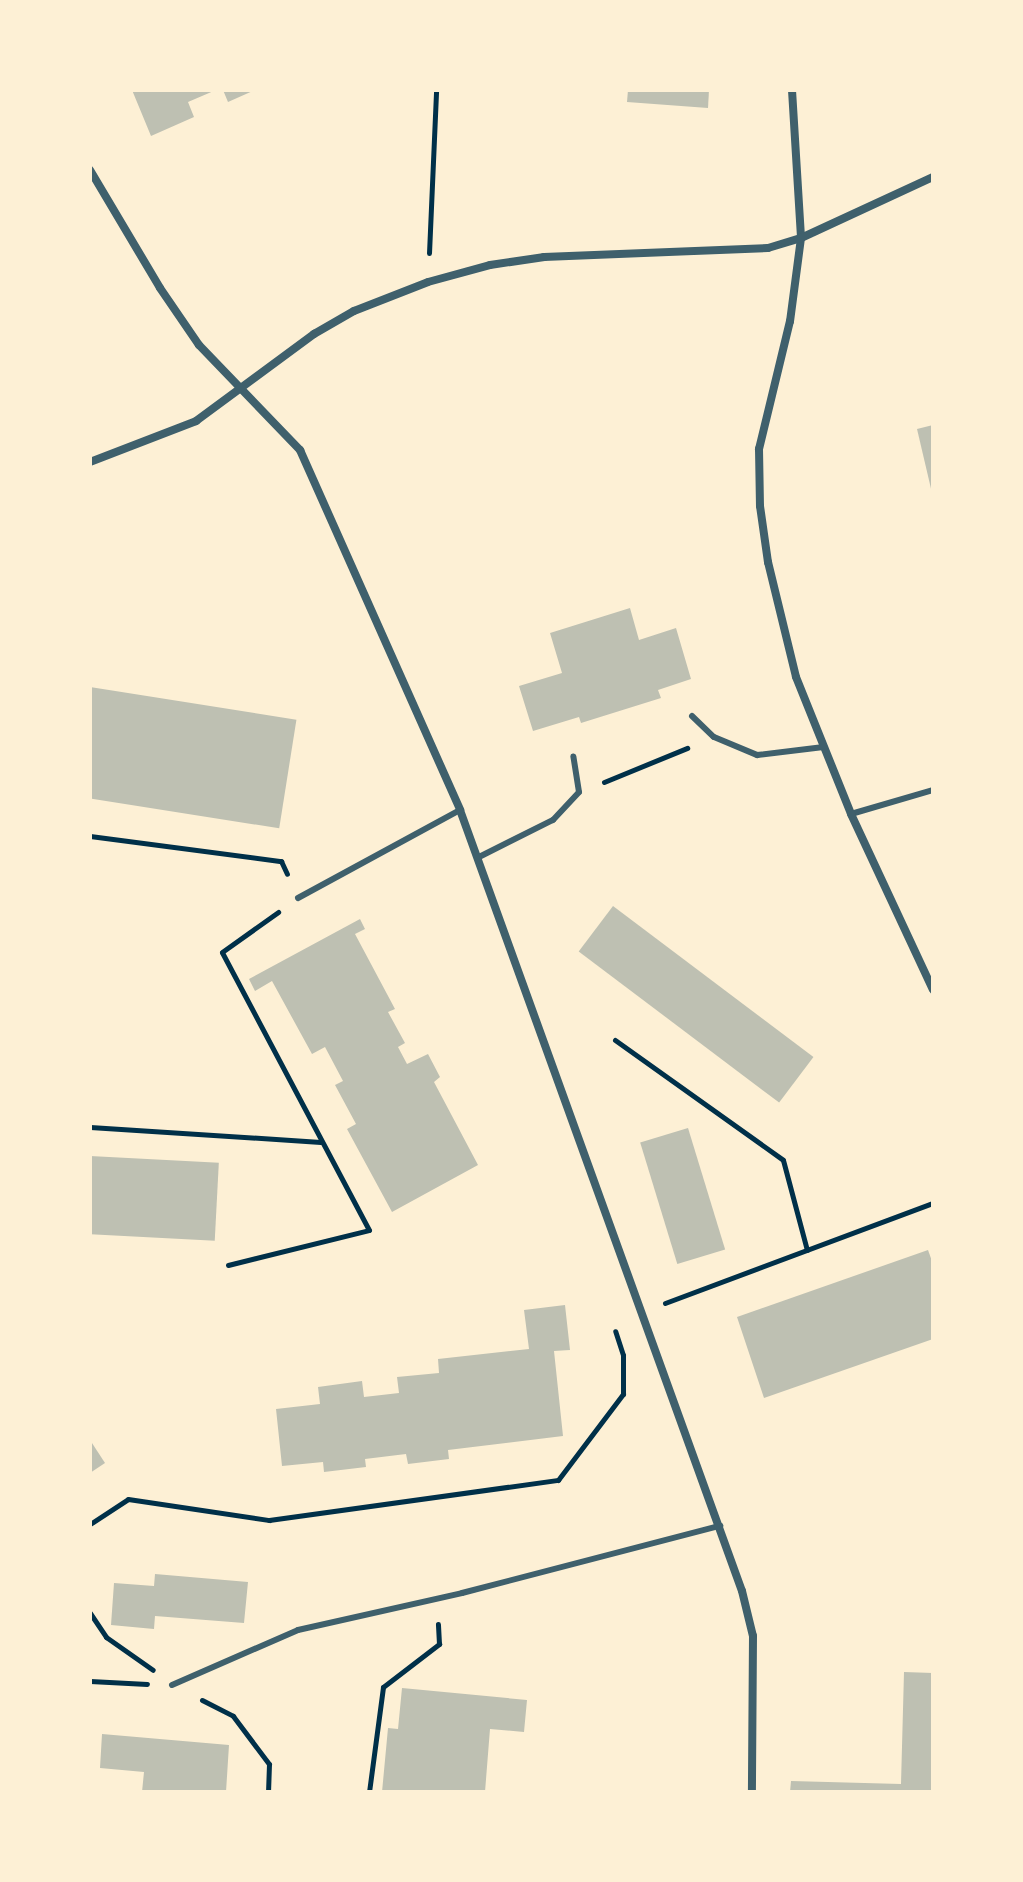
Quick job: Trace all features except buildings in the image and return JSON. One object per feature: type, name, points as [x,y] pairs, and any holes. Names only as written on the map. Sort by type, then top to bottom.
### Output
[{"type":"street","points":[[792,90],[801,238],[790,321],[759,449],[760,506],[768,562],[796,677],[851,814],[933,990]]},
{"type":"street","points":[[90,170],[160,288],[199,345],[300,450],[460,810],[720,1526],[753,1636],[752,1792]]},
{"type":"street","points":[[90,462],[196,421],[221,406],[239,388],[354,311],[428,282],[490,265],[544,257],[768,248],[801,238],[933,177]]},
{"type":"lane","points":[[692,716],[714,737],[757,755],[824,747]]},
{"type":"lane","points":[[477,858],[553,820],[579,792],[573,756]]},
{"type":"lane","points":[[851,814],[933,790]]},
{"type":"lane","points":[[298,898],[460,810]]},
{"type":"lane","points":[[172,1685],[298,1630],[436,1599],[720,1526]]},
{"type":"path","points":[[428,282],[436,90]]},
{"type":"path","points":[[579,792],[714,737]]},
{"type":"path","points":[[90,836],[281,861],[298,898],[222,952],[369,1230],[228,1265]]},
{"type":"path","points":[[615,1040],[783,1160],[807,1250]]},
{"type":"path","points":[[90,1127],[322,1142]]},
{"type":"path","points":[[642,1311],[933,1203]]},
{"type":"path","points":[[90,1524],[128,1499],[269,1520],[558,1480],[623,1394],[623,1355],[613,1325]]},
{"type":"path","points":[[369,1792],[383,1687],[439,1644],[436,1599]]},
{"type":"path","points":[[90,1613],[106,1637],[142,1662]]},
{"type":"path","points":[[90,1681],[172,1685],[233,1716],[269,1764],[268,1792]]}]
